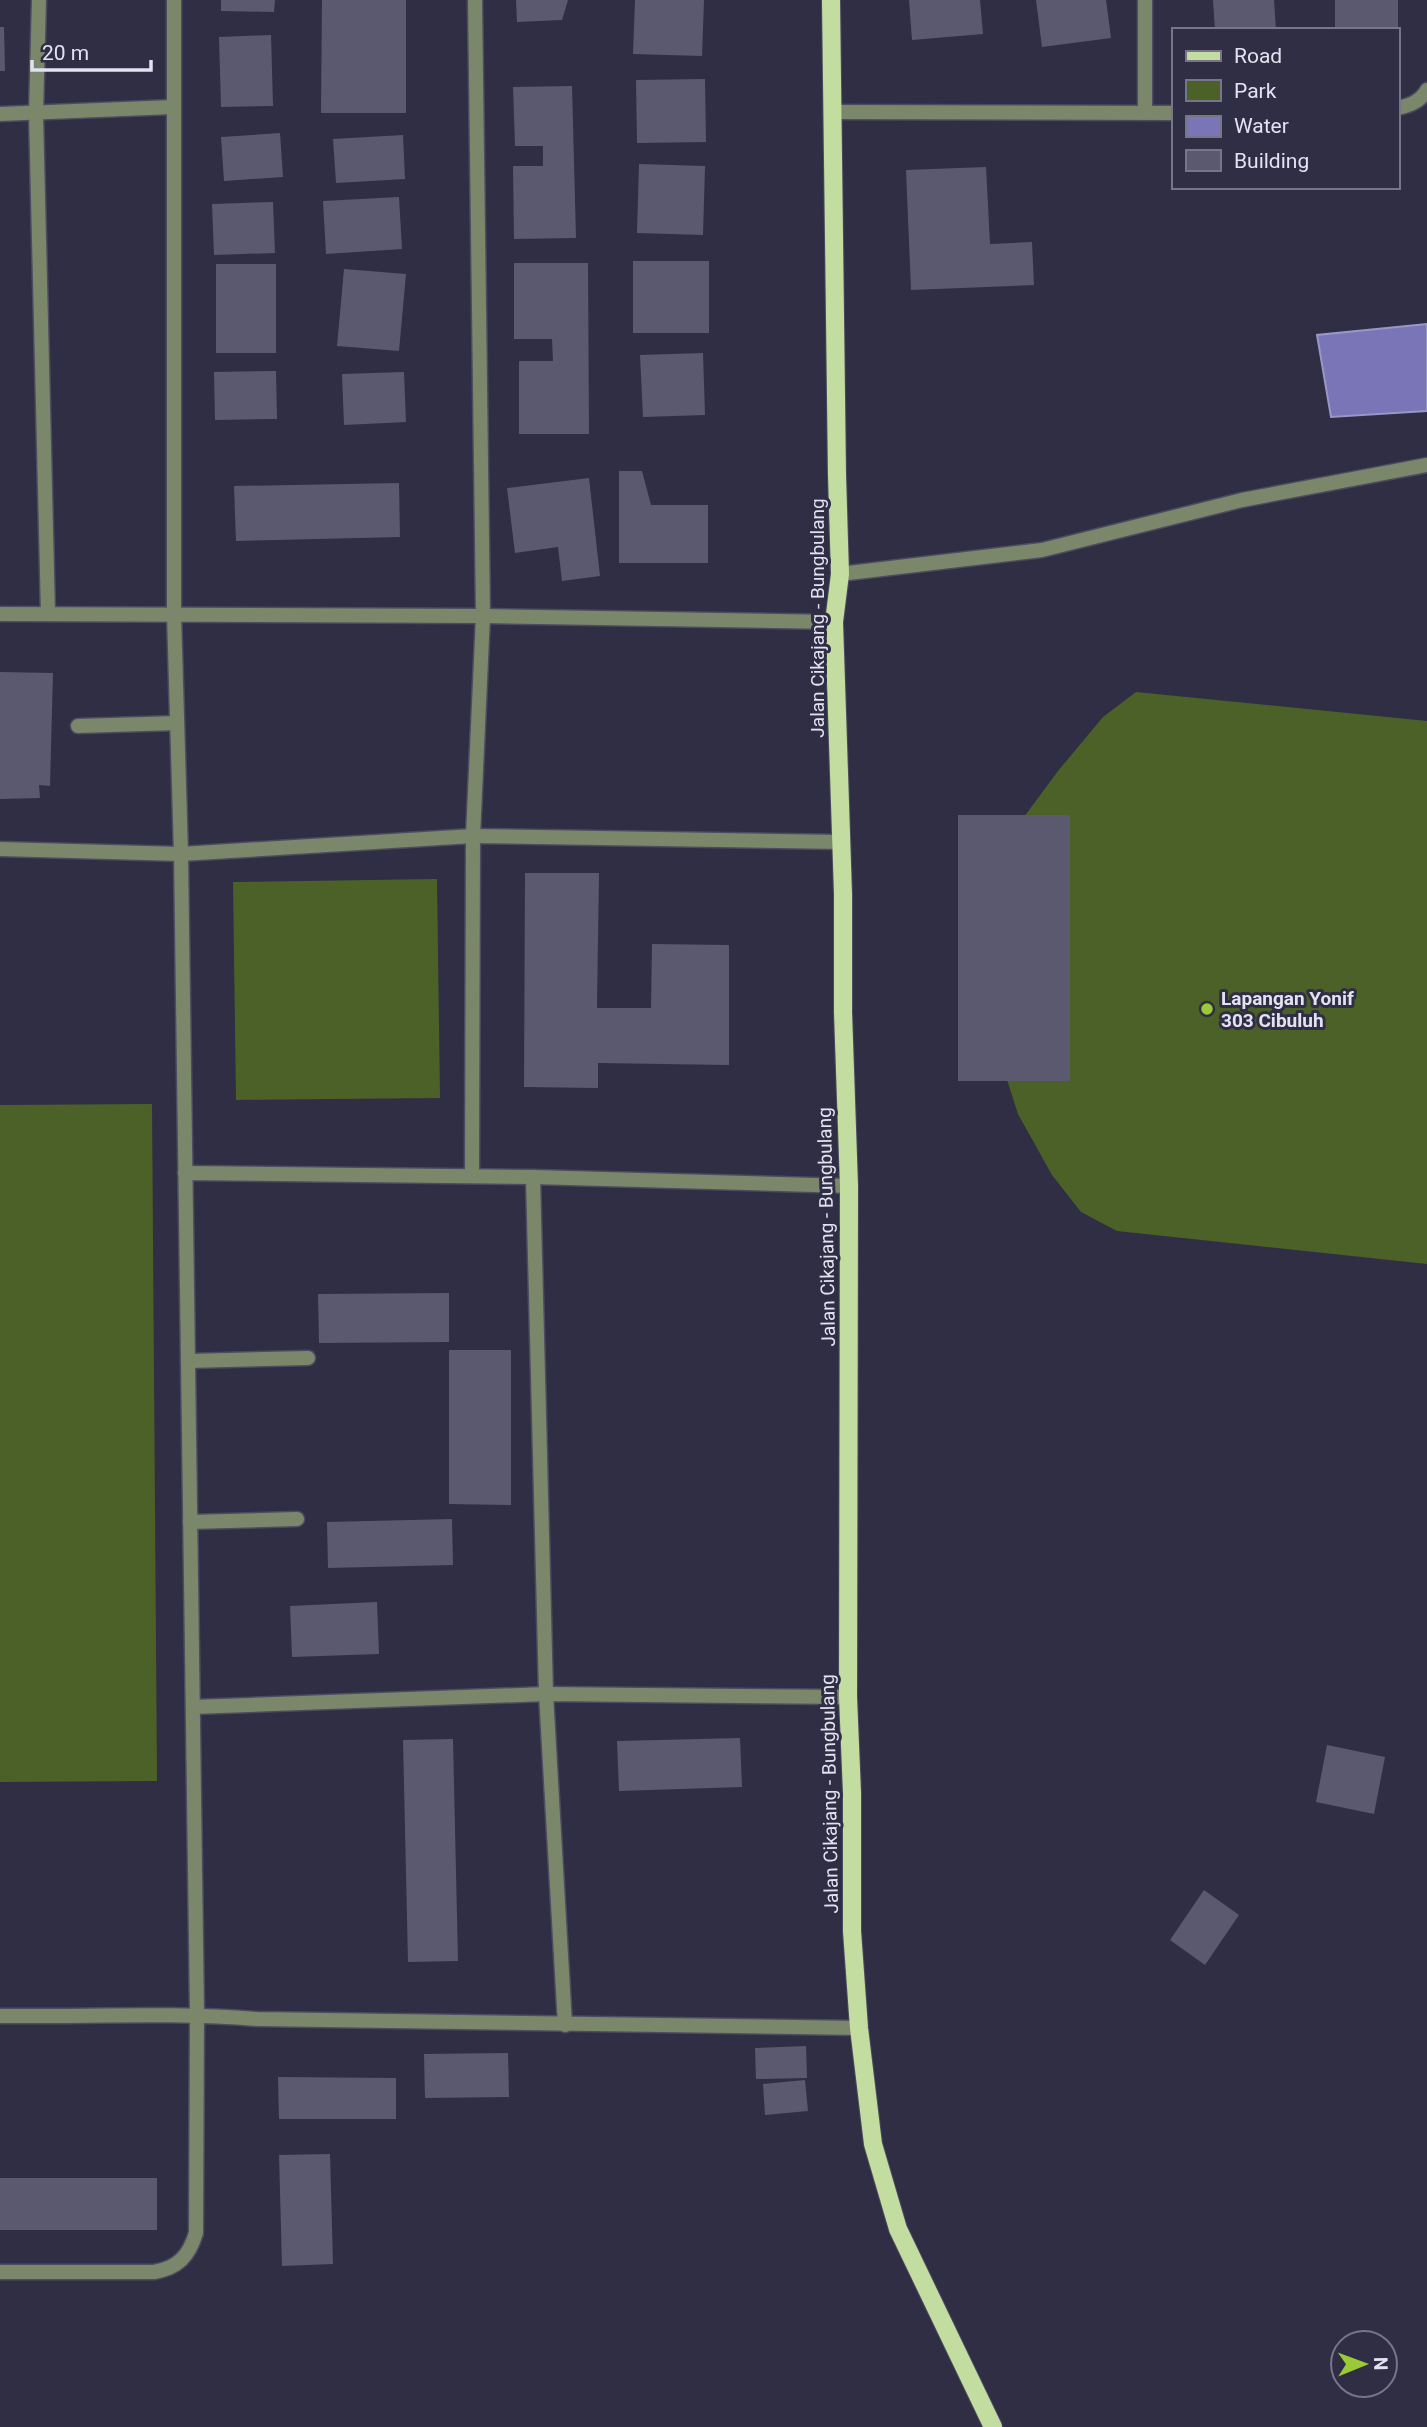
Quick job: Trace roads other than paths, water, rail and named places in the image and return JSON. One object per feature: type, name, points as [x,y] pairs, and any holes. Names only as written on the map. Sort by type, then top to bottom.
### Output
[{"type":"main road","name":"Jalan Cikajang - Bungbulang","points":[[831,0],[837,475],[841,574],[834,622],[849,1186],[848,1697],[852,1793],[852,1931],[859,2028],[873,2144],[898,2229],[993,2427]]},
{"type":"street","points":[[38,0],[36,114],[48,614]]},
{"type":"street","points":[[0,2272],[154,2273],[169,2270],[184,2260],[192,2248],[196,2233],[197,2014],[186,1172],[174,614],[174,0]]},
{"type":"street","points":[[472,1176],[473,836],[483,616],[475,0]]},
{"type":"street","points":[[1145,0],[1145,113]]},
{"type":"street","points":[[1399,108],[1424,96],[1427,90]]},
{"type":"street","points":[[0,114],[173,107]]},
{"type":"street","points":[[831,112],[1172,113]]},
{"type":"street","points":[[841,574],[1042,550],[1242,500],[1427,466]]},
{"type":"street","points":[[0,614],[483,616],[834,622]]},
{"type":"street","points":[[78,726],[177,723]]},
{"type":"street","points":[[0,849],[181,854],[473,836],[841,842]]},
{"type":"street","points":[[186,1172],[533,1177],[849,1186]]},
{"type":"street","points":[[533,1177],[546,1694],[565,2025]]},
{"type":"street","points":[[188,1361],[308,1358]]},
{"type":"street","points":[[190,1522],[297,1520]]},
{"type":"street","points":[[193,1707],[546,1694],[848,1697]]},
{"type":"street","points":[[0,2016],[197,2014],[257,2019],[859,2028]]},
{"type":"water","points":[[1427,324],[1427,411],[1331,417],[1317,335]]},
{"type":"place","name":"Lapangan Yonif 303 Cibuluh","points":[[1207,1009]]}]
